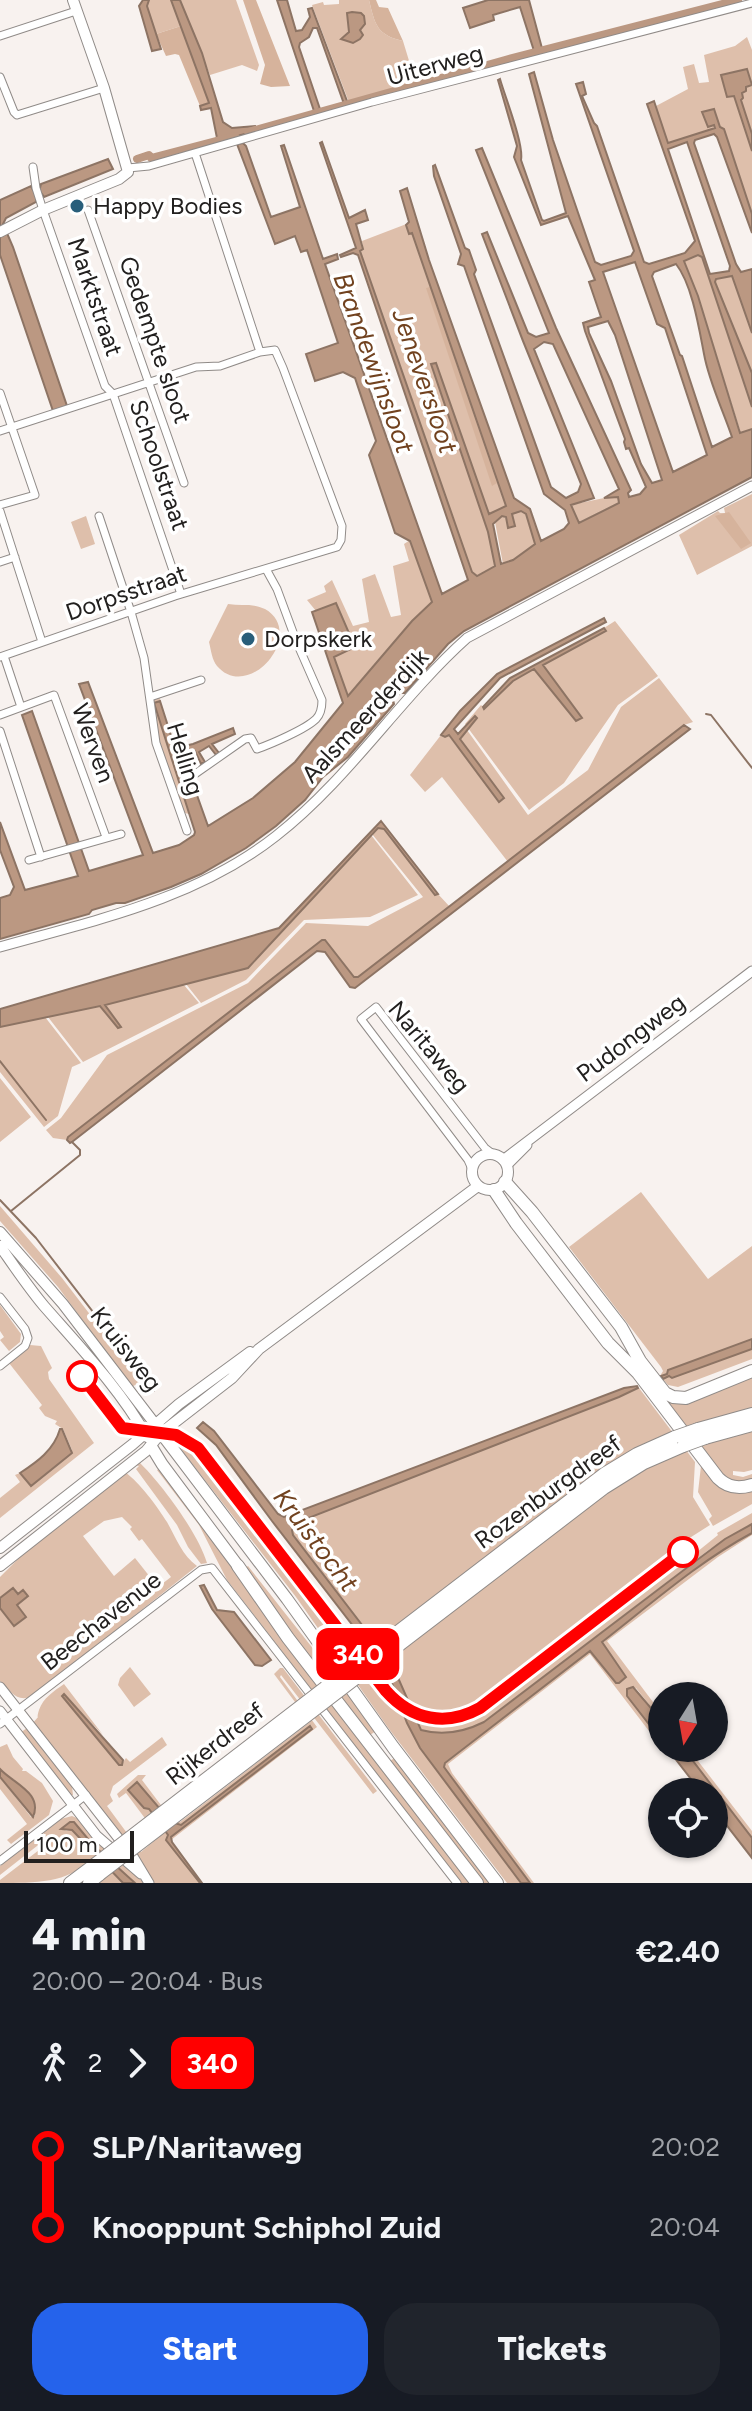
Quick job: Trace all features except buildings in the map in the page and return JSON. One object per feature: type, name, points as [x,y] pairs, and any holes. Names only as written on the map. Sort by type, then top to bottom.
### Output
[{"type":"highway","points":[[500,1186],[532,1212],[621,1327],[665,1393],[681,1398],[752,1371]]},
{"type":"highway","points":[[500,1186],[516,1223],[722,1482],[732,1487],[752,1485]]},
{"type":"highway","name":"Rozenburgdreef","points":[[390,1644],[604,1488],[679,1441],[752,1414]]},
{"type":"highway","name":"Rozenburgdreef","points":[[701,1433],[752,1425]]},
{"type":"highway","name":"Kruisweg","points":[[238,1566],[288,1638],[477,1883]]},
{"type":"highway","name":"Rijkerdreef","points":[[70,1883],[97,1870],[390,1644]]},
{"type":"highway","name":"Kruisweg","points":[[320,1645],[497,1883]]},
{"type":"highway","name":"Rijkerdreef","points":[[89,1883],[97,1870]]},
{"type":"main road","points":[[3,230],[43,210],[85,202],[127,173],[104,88],[74,6]]},
{"type":"main road","points":[[0,1548],[145,1434],[232,1378],[259,1349],[444,1210],[474,1179],[477,1159],[487,1154],[501,1160],[508,1171],[500,1186],[488,1191],[474,1179]]},
{"type":"main road","name":"Kruisweg","points":[[0,1232],[72,1315],[320,1645]]},
{"type":"main road","name":"Kruisweg","points":[[0,1246],[35,1295],[113,1389],[162,1464],[238,1566]]},
{"type":"main road","points":[[0,1566],[151,1446],[158,1428]]},
{"type":"street","name":"Uiterweg","points":[[128,168],[149,166],[391,97],[752,3]]},
{"type":"street","points":[[0,36],[74,6]]},
{"type":"street","points":[[0,77],[17,115],[104,88]]},
{"type":"street","points":[[0,431],[147,382],[201,366],[220,366],[260,352],[195,153]]},
{"type":"street","name":"Marktstraat","points":[[33,167],[43,210],[105,386],[113,394]]},
{"type":"street","name":"Gedempte sloot","points":[[85,202],[184,483]]},
{"type":"street","name":"Dorpsstraat","points":[[2,657],[181,594],[337,547],[342,526],[275,350],[260,352]]},
{"type":"street","points":[[0,393],[35,495],[0,505]]},
{"type":"street","name":"Schoolstraat","points":[[113,394],[181,594]]},
{"type":"street","name":"Aalsmeerderdijk","points":[[0,947],[174,896],[245,858],[277,835],[326,790],[467,638],[752,486]]},
{"type":"street","points":[[0,511],[42,642]]},
{"type":"street","name":"Helling","points":[[99,516],[146,666],[156,743],[187,831]]},
{"type":"street","points":[[0,562],[15,557]]},
{"type":"street","points":[[195,774],[245,739],[251,738],[257,749],[278,741],[318,718],[321,710],[322,700],[266,569]]},
{"type":"street","points":[[2,657],[21,707]]},
{"type":"street","name":"Helling","points":[[150,697],[201,680]]},
{"type":"street","name":"Werven","points":[[0,715],[54,695],[106,837]]},
{"type":"street","points":[[0,731],[41,857]]},
{"type":"street","points":[[29,860],[121,834]]},
{"type":"street","name":"Pudongweg","points":[[501,1160],[752,971]]},
{"type":"street","name":"Naritaweg","points":[[474,1179],[468,1160],[361,1019],[376,1007],[485,1148],[501,1160]]},
{"type":"street","points":[[0,1297],[25,1329],[28,1342],[0,1366]]},
{"type":"street","name":"Beechavenue","points":[[147,1880],[104,1843],[2,1718],[18,1710],[197,1572],[210,1568],[221,1577],[457,1883]]},
{"type":"street","name":"Beechavenue","points":[[0,1687],[134,1858],[147,1880]]},
{"type":"street","points":[[0,1861],[86,1795]]},
{"type":"shaded area","points":[[143,0],[149,0],[147,6],[161,49],[152,51],[139,6]]},
{"type":"shaded area","points":[[149,0],[171,0],[181,26],[156,34],[147,6]]},
{"type":"shaded area","points":[[171,0],[180,0],[202,53],[223,122],[232,128],[255,126],[256,131],[226,139],[217,138],[211,108],[201,110],[200,106],[209,103]]},
{"type":"shaded area","points":[[180,0],[236,0],[259,65],[257,71],[242,65],[210,75]]},
{"type":"shaded area","points":[[243,0],[256,0],[290,86],[260,84],[265,65]]},
{"type":"shaded area","points":[[277,0],[287,0],[296,31],[302,30],[310,17],[308,9],[312,8],[347,101],[344,104],[317,28],[313,28],[299,47],[320,109],[314,111]]},
{"type":"shaded area","points":[[339,0],[369,0],[378,28],[388,36],[403,41],[417,87],[350,105],[312,5],[323,2],[324,5],[339,4]]},
{"type":"shaded area","points":[[369,0],[376,0],[379,7],[388,8],[403,41],[388,36],[378,28]]},
{"type":"shaded area","points":[[488,0],[529,0],[543,52],[535,54],[520,7],[493,15],[494,20],[470,28],[463,8]]},
{"type":"shaded area","points":[[347,13],[361,13],[365,24],[360,30],[363,35],[353,43],[341,39],[349,32]]},
{"type":"shaded area","points":[[181,26],[209,103],[200,106],[179,55],[166,56],[156,34]]},
{"type":"shaded area","points":[[747,37],[752,50],[752,134],[741,100],[747,69],[721,75],[734,95],[752,151],[752,214],[724,129],[720,127],[714,109],[715,128],[668,143],[656,106],[688,89],[683,67],[694,64],[699,83],[709,82],[704,55],[735,46]]},
{"type":"shaded area","points":[[747,69],[752,85],[746,87],[741,100],[752,134],[752,151],[734,96],[727,97],[721,75]]},
{"type":"shaded area","points":[[534,72],[553,140],[595,262],[601,265],[631,256],[634,251],[576,84],[583,82],[586,94],[582,96],[597,126],[644,262],[649,264],[685,253],[695,241],[647,104],[654,101],[668,143],[715,128],[714,125],[708,127],[702,112],[714,109],[720,127],[724,129],[752,214],[752,233],[717,137],[714,134],[695,140],[736,264],[741,272],[752,269],[752,333],[732,276],[716,279],[715,282],[752,373],[752,407],[702,257],[698,255],[684,261],[698,296],[740,433],[752,429],[752,477],[464,631],[448,644],[405,693],[400,693],[393,700],[394,704],[348,757],[323,777],[305,800],[246,848],[171,887],[0,939],[0,898],[10,895],[14,887],[0,850],[0,822],[25,890],[78,876],[22,715],[32,711],[89,871],[143,855],[79,684],[88,682],[153,853],[179,845],[195,832],[154,703],[160,701],[175,748],[233,728],[235,734],[212,744],[219,753],[216,755],[209,746],[199,752],[205,762],[201,764],[195,751],[183,756],[208,826],[253,798],[295,762],[343,703],[312,612],[336,603],[352,640],[353,648],[334,657],[348,696],[432,602],[410,541],[395,533],[369,455],[376,441],[355,378],[343,372],[315,381],[306,354],[338,343],[307,250],[301,252],[295,236],[275,244],[237,144],[246,146],[271,217],[300,207],[281,146],[284,145],[323,259],[337,254],[338,259],[325,264],[442,594],[468,580],[358,255],[340,255],[356,248],[320,143],[349,218],[365,210],[368,220],[356,224],[363,249],[360,251],[472,572],[477,576],[495,566],[488,532],[431,364],[436,363],[489,514],[506,506],[412,233],[409,234],[406,225],[409,222],[400,191],[407,188],[429,260],[514,498],[530,509],[541,541],[569,523],[565,510],[544,494],[464,266],[458,264],[461,254],[434,176],[435,165],[465,248],[469,250],[476,270],[474,274],[551,487],[566,498],[578,492],[581,484],[482,234],[487,232],[528,333],[536,337],[549,333],[476,150],[482,148],[556,328],[631,490],[629,497],[640,494],[646,487],[629,448],[626,449],[583,323],[601,317],[589,282],[595,280],[568,216],[541,225],[514,157],[517,146],[500,79],[517,132],[521,160],[542,220],[566,213],[529,74]],"holes":[[[687,142],[730,266],[729,271],[710,274],[668,149]],[[635,262],[657,324],[665,328],[707,455],[673,472],[603,272]],[[676,264],[691,294],[709,375],[732,437],[712,447],[652,276],[654,272]],[[608,321],[615,335],[662,480],[652,483],[641,464],[588,327]],[[544,342],[553,344],[619,489],[604,498],[618,497],[619,503],[579,523],[571,505],[594,498],[534,349]],[[521,511],[526,514],[535,544],[513,560],[501,564],[493,524],[502,516],[506,517],[508,528],[515,526],[512,514]]]},
{"type":"shaded area","points":[[108,159],[113,169],[44,197],[42,194],[36,196],[36,202],[6,218],[3,224],[67,406],[53,411],[0,255],[0,200],[31,186],[33,190],[40,188],[41,184]]},
{"type":"shaded area","points":[[409,223],[506,507],[489,514],[436,363],[432,364],[488,532],[495,566],[476,576],[472,572],[360,251],[363,249],[362,241]]},
{"type":"shaded area","points":[[698,255],[702,257],[752,407],[752,429],[741,434],[698,296],[683,261]]},
{"type":"shaded area","points":[[732,275],[752,333],[752,373],[715,282]]},
{"type":"shaded area","points":[[430,287],[497,483],[492,486],[426,288]]},
{"type":"shaded area","points":[[752,494],[752,546],[697,575],[679,535],[718,511],[725,513],[724,508]]},
{"type":"shaded area","points":[[618,497],[619,503],[577,523],[570,505]]},
{"type":"shaded area","points":[[521,511],[526,514],[535,544],[503,564],[495,522],[503,516],[514,526],[512,514]]},
{"type":"shaded area","points":[[729,512],[751,543],[741,549],[715,516]]},
{"type":"shaded area","points":[[86,516],[95,544],[81,549],[71,522]]},
{"type":"shaded area","points":[[410,540],[431,605],[412,621],[348,696],[334,657],[353,648],[352,640],[336,603],[316,611],[307,600],[326,592],[324,586],[332,580],[353,626],[369,622],[362,579],[375,574],[391,617],[401,615],[393,566],[409,561],[404,544]]},
{"type":"shaded area","points":[[228,604],[265,609],[276,620],[280,633],[277,647],[269,660],[257,671],[244,676],[230,675],[217,666],[211,652],[209,642]]},
{"type":"shaded area","points":[[604,618],[606,622],[500,678],[454,729],[458,734],[475,716],[477,718],[460,739],[504,798],[499,802],[449,735],[441,735],[497,674]]},
{"type":"shaded area","points":[[615,621],[658,676],[618,705],[564,783],[529,810],[468,728],[476,718],[465,724],[481,705],[484,708],[513,681],[534,669],[576,721],[582,717],[542,665],[606,631],[604,628]]},
{"type":"shaded area","points":[[604,628],[606,631],[543,665],[582,718],[576,721],[534,669],[513,681],[484,709],[510,678]]},
{"type":"shaded area","points":[[659,678],[693,722],[684,725],[508,862],[442,777],[425,792],[410,775],[441,735],[448,735],[499,801],[504,798],[460,739],[467,730],[528,815],[588,770],[621,707]]},
{"type":"shaded area","points":[[160,698],[154,703],[189,814],[181,812],[155,727],[153,699]]},
{"type":"shaded area","points":[[684,725],[690,729],[355,988],[350,987],[325,952],[317,951],[72,1142],[67,1140],[322,940],[354,977],[358,977]]},
{"type":"shaded area","points":[[381,821],[438,894],[435,895],[384,829],[378,828],[248,968],[105,1005],[121,1027],[118,1028],[100,1006],[0,1027],[0,1009],[279,928]]},
{"type":"shaded area","points":[[377,828],[384,829],[435,895],[438,894],[450,907],[358,977],[354,977],[322,940],[67,1140],[53,1138],[46,1130],[61,1118],[107,1055],[248,983],[306,923],[368,926],[423,897],[372,834]]},
{"type":"shaded area","points":[[371,835],[418,895],[370,917],[304,920],[246,980],[201,1003],[186,984],[248,968]]},
{"type":"shaded area","points":[[184,985],[199,1003],[83,1062],[48,1017],[100,1006],[120,1026],[104,1005]]},
{"type":"shaded area","points":[[45,1017],[81,1063],[72,1067],[58,1116],[44,1127],[0,1072],[0,1027]]},
{"type":"shaded area","points":[[0,1078],[31,1117],[0,1142]]},
{"type":"shaded area","points":[[641,1192],[708,1279],[752,1246],[752,1339],[670,1369],[668,1374],[662,1376],[695,1369],[752,1349],[752,1359],[678,1387],[668,1385],[660,1376],[663,1371],[661,1367],[569,1247]]},
{"type":"shaded area","points":[[0,1206],[62,1278],[141,1381],[132,1387],[58,1287],[0,1221]]},
{"type":"shaded area","points":[[0,1305],[21,1334],[20,1342],[9,1351],[0,1340],[4,1337],[0,1331]]},
{"type":"shaded area","points":[[752,1339],[752,1349],[672,1378],[663,1379],[661,1376],[668,1370]]},
{"type":"shaded area","points":[[30,1345],[41,1346],[52,1368],[48,1372],[49,1379],[94,1443],[0,1518],[0,1498],[20,1482],[15,1475],[20,1473],[31,1486],[72,1450],[63,1429],[55,1424],[57,1421],[45,1416],[39,1408],[42,1405],[9,1363]]},
{"type":"shaded area","points":[[752,1374],[752,1410],[694,1424],[752,1430],[752,1470],[733,1471],[733,1475],[743,1477],[752,1474],[752,1482],[742,1484],[724,1479],[653,1383],[669,1398]]},
{"type":"shaded area","points":[[637,1386],[619,1397],[298,1522],[292,1530],[392,1664],[421,1730],[445,1733],[461,1731],[484,1722],[725,1539],[752,1524],[752,1533],[694,1570],[602,1642],[626,1677],[619,1683],[590,1651],[445,1763],[444,1767],[530,1883],[521,1883],[420,1748],[387,1670],[216,1445],[197,1428],[203,1422],[214,1431],[278,1514],[284,1517],[624,1388]]},
{"type":"shaded area","points":[[639,1388],[695,1462],[693,1497],[710,1525],[677,1546],[679,1550],[481,1702],[461,1712],[439,1715],[409,1706],[392,1664],[292,1535],[293,1526]],"holes":[[[671,1432],[684,1450],[611,1488],[506,1568],[634,1464],[492,1554],[524,1526]]]},
{"type":"shaded area","points":[[60,1429],[72,1453],[31,1486],[20,1473],[49,1449]]},
{"type":"shaded area","points":[[178,1441],[200,1456],[385,1695],[405,1714],[424,1753],[521,1883],[507,1883],[389,1729],[296,1597],[183,1452]]},
{"type":"shaded area","points":[[139,1462],[178,1509],[207,1563],[201,1564],[188,1547],[177,1525],[136,1469],[139,1466],[134,1465]]},
{"type":"shaded area","points":[[701,1466],[718,1481],[752,1488],[752,1504],[713,1526],[709,1519],[712,1516],[698,1492]]},
{"type":"shaded area","points":[[160,1468],[219,1545],[300,1663],[469,1883],[461,1883],[227,1580],[199,1525],[157,1470]]},
{"type":"shaded area","points":[[125,1472],[153,1502],[183,1551],[197,1566],[33,1696],[23,1698],[0,1681],[0,1577],[37,1540]],"holes":[[[122,1517],[132,1527],[130,1529],[139,1541],[142,1539],[171,1577],[158,1587],[135,1558],[114,1576],[83,1536],[104,1521]]]},
{"type":"shaded area","points":[[752,1513],[752,1524],[710,1549],[484,1722],[453,1732],[421,1730],[415,1719],[448,1724],[479,1713],[684,1557],[687,1560],[717,1533]]},
{"type":"shaded area","points":[[752,1533],[607,1641],[648,1695],[648,1703],[636,1688],[627,1689],[627,1696],[648,1723],[648,1730],[590,1654],[448,1764],[534,1883],[530,1883],[444,1767],[445,1764],[590,1651],[626,1676],[602,1642],[693,1570]]},
{"type":"shaded area","points":[[248,1566],[376,1731],[370,1735],[264,1598],[245,1568]]},
{"type":"shaded area","points":[[204,1585],[217,1610],[234,1612],[271,1660],[262,1666],[255,1665],[212,1609],[200,1586]]},
{"type":"shaded area","points":[[13,1588],[18,1594],[23,1590],[28,1596],[17,1605],[26,1617],[14,1626],[0,1608],[0,1598]]},
{"type":"shaded area","points":[[130,1667],[151,1694],[134,1707],[118,1685]]},
{"type":"shaded area","points":[[280,1668],[377,1791],[373,1794],[281,1675],[317,1727],[171,1840],[310,1727],[181,1825],[171,1822],[138,1783],[129,1790],[143,1808],[148,1808],[200,1883],[154,1883],[33,1723],[43,1702],[64,1684],[103,1735],[64,1695],[121,1765],[126,1758],[130,1762],[162,1737],[167,1745],[113,1786],[110,1795],[113,1801],[107,1806],[141,1852],[159,1837],[126,1793],[119,1798],[117,1794],[138,1775],[146,1775],[142,1780],[173,1821],[180,1822],[310,1722],[274,1674]]},
{"type":"shaded area","points":[[633,1687],[648,1705],[648,1723],[627,1696],[627,1689]]},
{"type":"shaded area","points":[[64,1694],[123,1760],[122,1765],[62,1696]]},
{"type":"shaded area","points":[[310,1726],[312,1729],[171,1837],[202,1883],[166,1840],[168,1835],[149,1809],[144,1808],[128,1790],[137,1782],[171,1822],[181,1825]]},
{"type":"shaded area","points":[[27,1728],[72,1786],[73,1795],[20,1733]]},
{"type":"shaded area","points":[[7,1744],[22,1771],[42,1783],[53,1801],[49,1815],[11,1844],[7,1840],[27,1824],[0,1789],[0,1777],[31,1817],[35,1816],[28,1793],[0,1769],[0,1747]]},
{"type":"shaded area","points":[[396,1757],[492,1883],[484,1883],[390,1761]]},
{"type":"shaded area","points":[[678,1762],[694,1762],[706,1778],[690,1778]]},
{"type":"shaded area","points":[[694,1762],[699,1762],[711,1778],[706,1778]]},
{"type":"shaded area","points":[[0,1769],[31,1795],[35,1809],[33,1817],[0,1777]]},
{"type":"shaded area","points":[[728,1800],[752,1831],[752,1838],[728,1807]]},
{"type":"shaded area","points":[[728,1807],[752,1838],[752,1858],[728,1827]]},
{"type":"shaded area","points":[[72,1816],[79,1819],[144,1883],[135,1883],[93,1845],[75,1823],[65,1831],[72,1830],[123,1883],[96,1883],[105,1879],[90,1860],[61,1877],[38,1882],[0,1883],[56,1837],[51,1835],[0,1875],[0,1866],[61,1819]]},
{"type":"shaded area","points":[[74,1822],[93,1845],[135,1883],[123,1883],[72,1830],[61,1829]]},
{"type":"waterway","points":[[248,132],[505,60],[738,0]]},
{"type":"waterway","points":[[137,159],[235,136]]},
{"type":"waterway","points":[[706,714],[711,715],[752,768]]},
{"type":"waterway","points":[[0,1061],[46,1120]]},
{"type":"waterway","points":[[11,1211],[80,1155],[80,1150],[72,1142]]},
{"type":"waterway","name":"Kruistocht","points":[[0,1200],[36,1238],[154,1391]]},
{"type":"bus line","name":"340","points":[[82,1376],[122,1428],[176,1435],[198,1448],[386,1691],[405,1709],[426,1718],[454,1718],[480,1708],[683,1552]]},
{"type":"place","name":"Happy Bodies","points":[[77,206]]},
{"type":"place","name":"Dorpskerk","points":[[248,639]]},
{"type":"water label","name":"Brandewijnsloot","points":[[374,363]]},
{"type":"water label","name":"Jeneversloot","points":[[425,381]]}]
